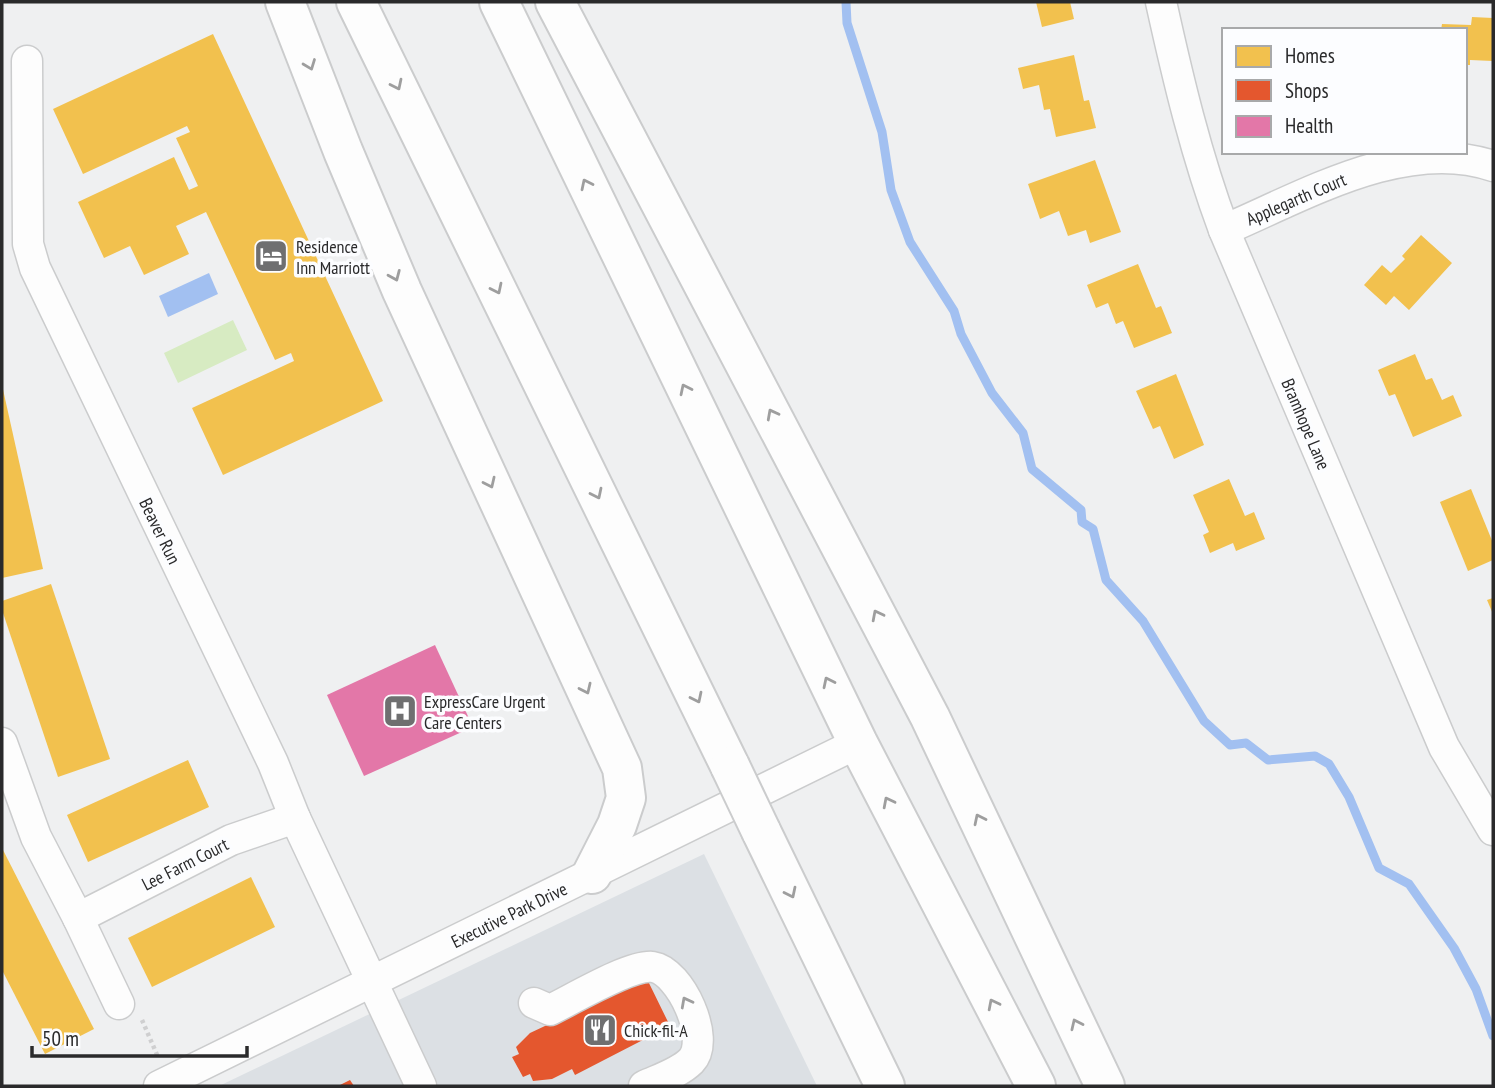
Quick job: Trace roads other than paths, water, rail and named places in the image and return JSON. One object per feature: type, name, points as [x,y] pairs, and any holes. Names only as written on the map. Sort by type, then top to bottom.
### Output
[{"type":"highway","points":[[285,2],[343,151],[402,291],[622,768],[626,798],[617,825],[593,874]]},
{"type":"highway","points":[[356,2],[885,1086]]},
{"type":"highway","points":[[499,2],[657,333],[858,743],[1036,1086]]},
{"type":"highway","points":[[555,2],[930,718],[1105,1086]]},
{"type":"street","name":"Bramhope Lane","points":[[1161,2],[1186,113],[1204,176],[1224,230],[1444,747],[1493,830]]},
{"type":"street","name":"Beaver Run","points":[[27,61],[28,244],[35,268],[273,763],[295,818],[421,1086]]},
{"type":"street","name":"Applegarth Court","points":[[1224,230],[1370,168],[1408,159],[1447,159],[1493,166]]},
{"type":"street","points":[[2,743],[36,837],[119,1004]]},
{"type":"street","name":"Executive Park Drive","points":[[159,1086],[858,743]]},
{"type":"street","name":"Lee Farm Court","points":[[78,918],[231,840],[295,818]]},
{"type":"street","points":[[534,1003],[550,1010],[630,971],[653,967],[663,971],[674,980],[694,1018],[699,1033],[698,1049],[692,1060],[675,1072],[644,1086]]},
{"type":"water","points":[[209,273],[218,294],[168,317],[159,296]]},
{"type":"waterway","points":[[846,2],[847,23],[882,132],[891,190],[910,242],[954,311],[961,334],[992,393],[1023,433],[1032,469],[1081,510],[1082,522],[1093,529],[1106,580],[1143,621],[1204,721],[1230,745],[1246,743],[1268,760],[1315,756],[1329,764],[1349,797],[1379,868],[1409,884],[1454,948],[1476,989],[1493,1036]]},
{"type":"place","name":"Residence Inn Marriott","points":[[271,256]]},
{"type":"place","name":"ExpressCare Urgent Care Centers","points":[[400,711]]},
{"type":"place","name":"Chick-fil-A","points":[[600,1030]]}]
